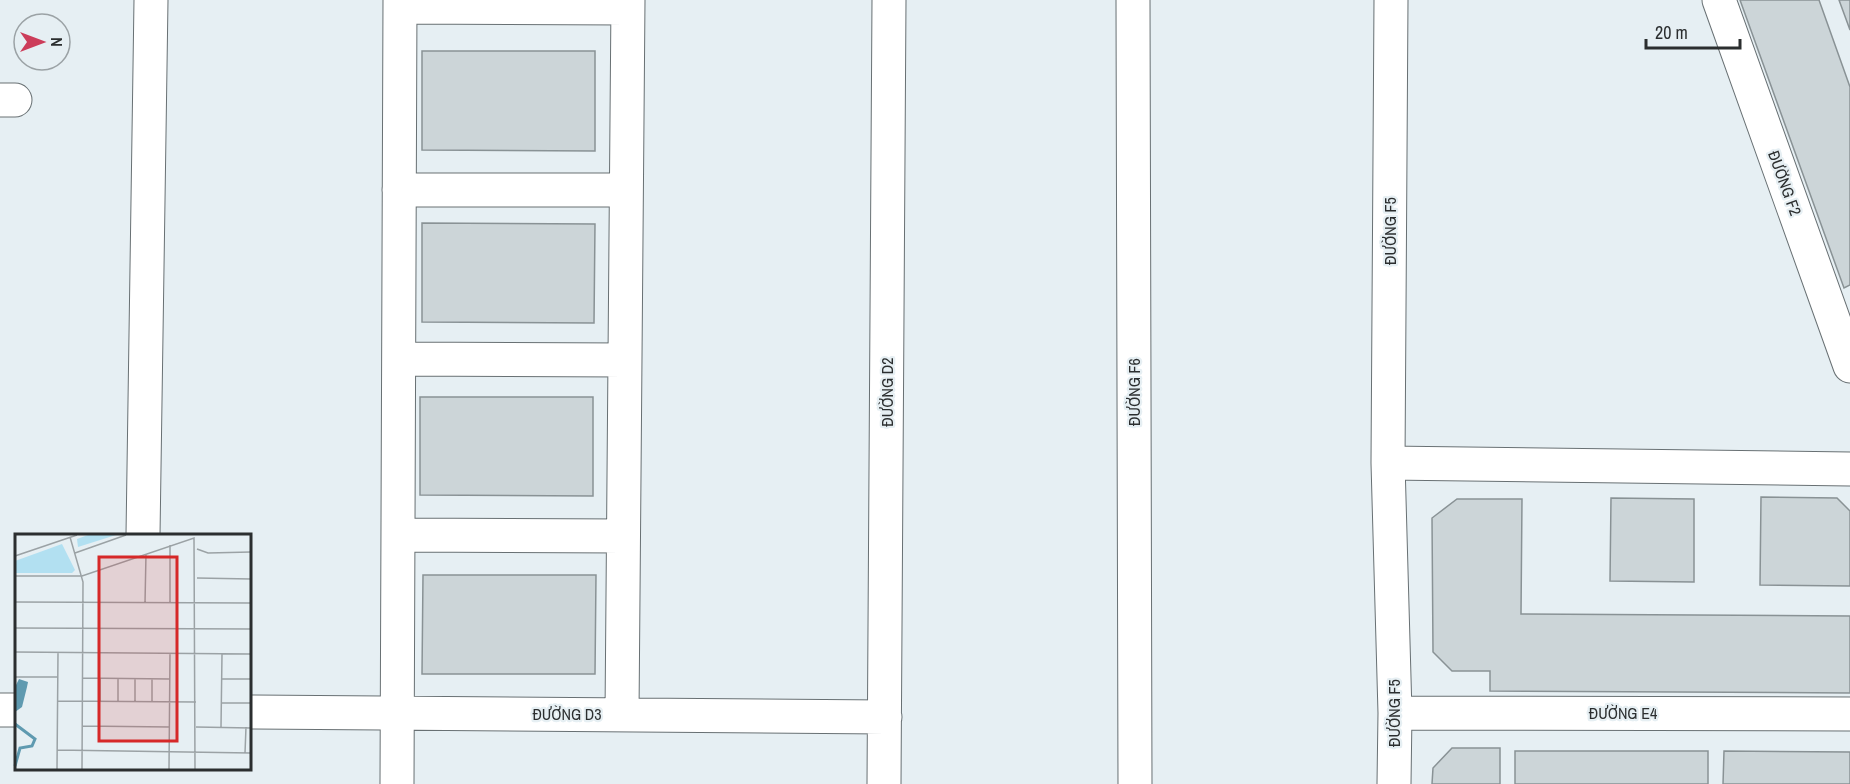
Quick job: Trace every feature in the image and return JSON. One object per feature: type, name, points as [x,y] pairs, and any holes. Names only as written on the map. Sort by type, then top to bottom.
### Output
[{"type":"street","points":[[143,534],[152,0]]},
{"type":"street","name":"ĐƯỜNG D2","points":[[884,784],[889,0]]},
{"type":"street","name":"ĐƯỜNG F6","points":[[1134,0],[1135,784]]},
{"type":"street","name":"ĐƯỜNG F5","points":[[1392,0],[1388,463],[1395,713],[1394,784]]},
{"type":"street","name":"ĐƯỜNG F2","points":[[1719,0],[1850,366]]},
{"type":"street","points":[[397,784],[400,3],[627,4],[622,715]]},
{"type":"street","points":[[399,190],[626,190]]},
{"type":"street","points":[[399,359],[625,360]]},
{"type":"street","points":[[1388,463],[1850,469]]},
{"type":"street","points":[[398,535],[623,536]]},
{"type":"street","name":"ĐƯỜNG D3","points":[[250,712],[885,717]]},
{"type":"street","name":"ĐƯỜNG E4","points":[[1395,713],[1850,714]]},
{"type":"building","points":[[1740,0],[1819,0],[1850,87],[1850,285],[1844,288]]},
{"type":"building","points":[[1839,0],[1850,0],[1850,30]]},
{"type":"building","points":[[422,51],[595,51],[595,151],[422,150]]},
{"type":"building","points":[[422,223],[595,224],[594,323],[422,322]]},
{"type":"building","points":[[420,397],[593,397],[593,496],[420,495]]},
{"type":"building","points":[[1761,497],[1837,498],[1850,511],[1850,586],[1760,585]]},
{"type":"building","points":[[1611,498],[1694,499],[1694,582],[1610,581]]},
{"type":"building","points":[[1457,499],[1522,499],[1521,614],[1850,616],[1850,693],[1490,691],[1490,671],[1452,671],[1433,652],[1432,518]]},
{"type":"building","points":[[423,575],[596,575],[595,674],[422,674]]},
{"type":"building","points":[[1452,748],[1500,748],[1500,784],[1432,784],[1433,768]]},
{"type":"building","points":[[1515,751],[1708,751],[1708,784],[1515,784]]},
{"type":"building","points":[[1724,751],[1850,752],[1850,784],[1723,784]]}]
